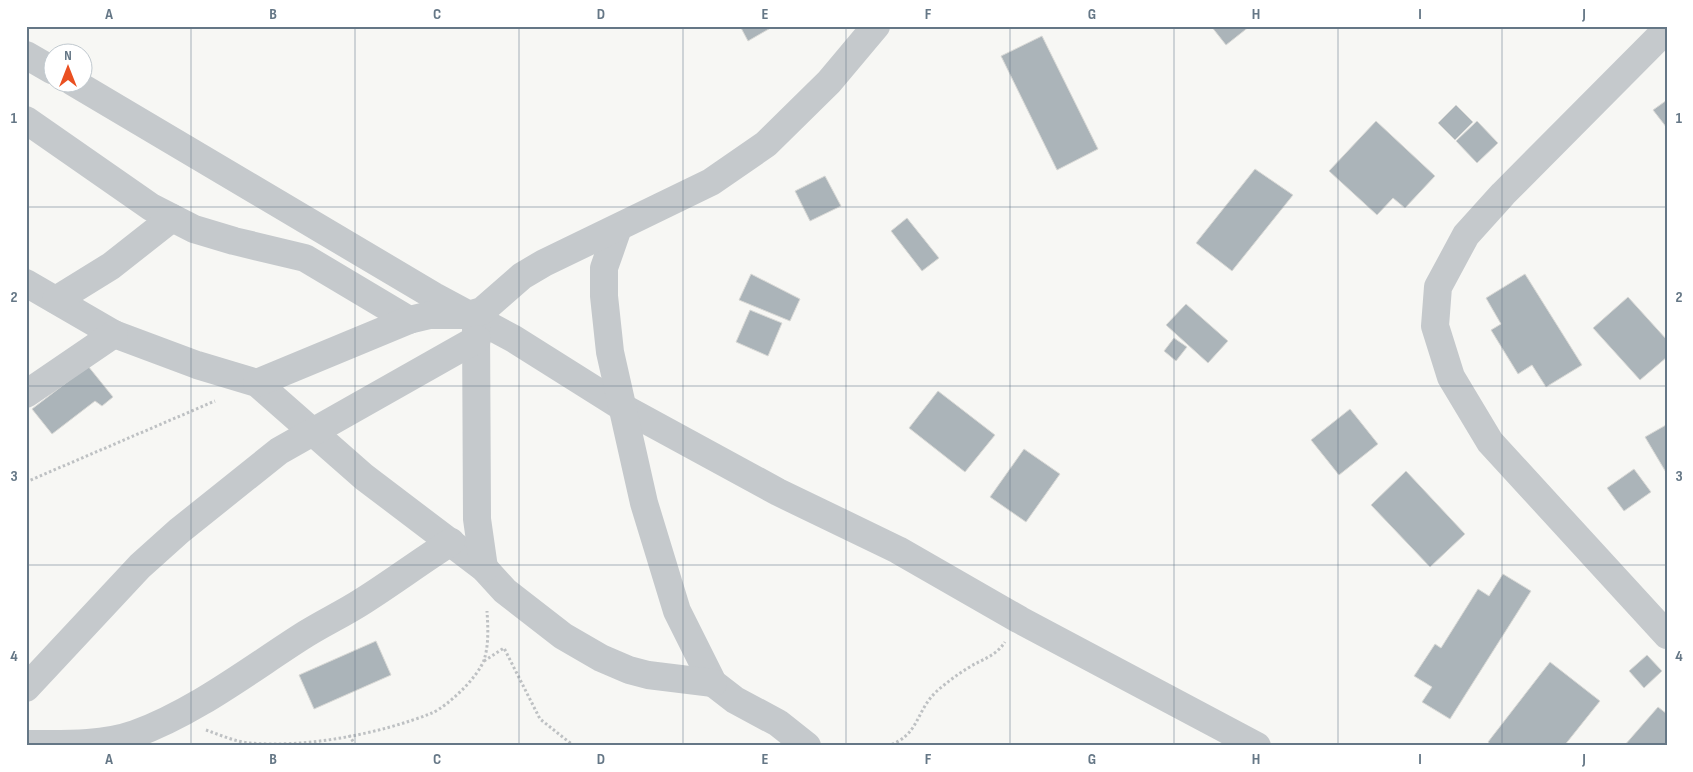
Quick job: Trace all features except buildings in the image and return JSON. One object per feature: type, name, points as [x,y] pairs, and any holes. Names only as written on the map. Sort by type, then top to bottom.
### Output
[{"type":"street","points":[[26,688],[140,566],[179,531],[279,451],[474,325],[482,311],[522,276],[544,263],[711,182],[766,144],[829,82],[876,26]]},
{"type":"street","points":[[1667,29],[1503,194],[1466,235],[1438,287],[1435,326],[1451,377],[1490,442],[1667,635]]},
{"type":"street","points":[[26,55],[42,64]]},
{"type":"street","points":[[90,92],[474,325]]},
{"type":"street","points":[[26,120],[151,207],[172,218],[194,229],[305,258],[409,320]]},
{"type":"street","points":[[56,300],[111,266],[172,218]]},
{"type":"street","points":[[618,228],[604,268],[604,296],[610,352],[644,503],[677,611],[713,683],[735,700],[778,723],[808,746]]},
{"type":"street","points":[[26,283],[114,334],[189,362],[257,383],[364,477],[484,568],[532,614],[562,636],[601,658],[629,670],[648,675],[713,683]]},
{"type":"street","points":[[257,383],[409,320],[430,315],[474,325],[514,339],[622,406],[778,492],[898,550],[1020,620],[1257,746]]},
{"type":"street","points":[[474,325],[477,519],[484,568]]},
{"type":"street","points":[[26,394],[114,334]]},
{"type":"street","points":[[26,744],[58,745],[111,740],[134,734],[175,716],[244,675],[302,636],[362,602],[451,542]]},
{"type":"path","points":[[26,482],[257,383]]},
{"type":"path","points":[[484,568],[488,641],[484,661]]},
{"type":"path","points":[[887,746],[910,734],[928,701],[937,691],[968,667],[992,656],[1001,648],[1020,620]]},
{"type":"path","points":[[175,716],[208,730],[247,743],[287,744],[349,735],[392,726],[434,712],[463,690],[484,661],[504,648],[540,719],[574,746]]},
{"type":"path","points":[[349,735],[356,746]]}]
